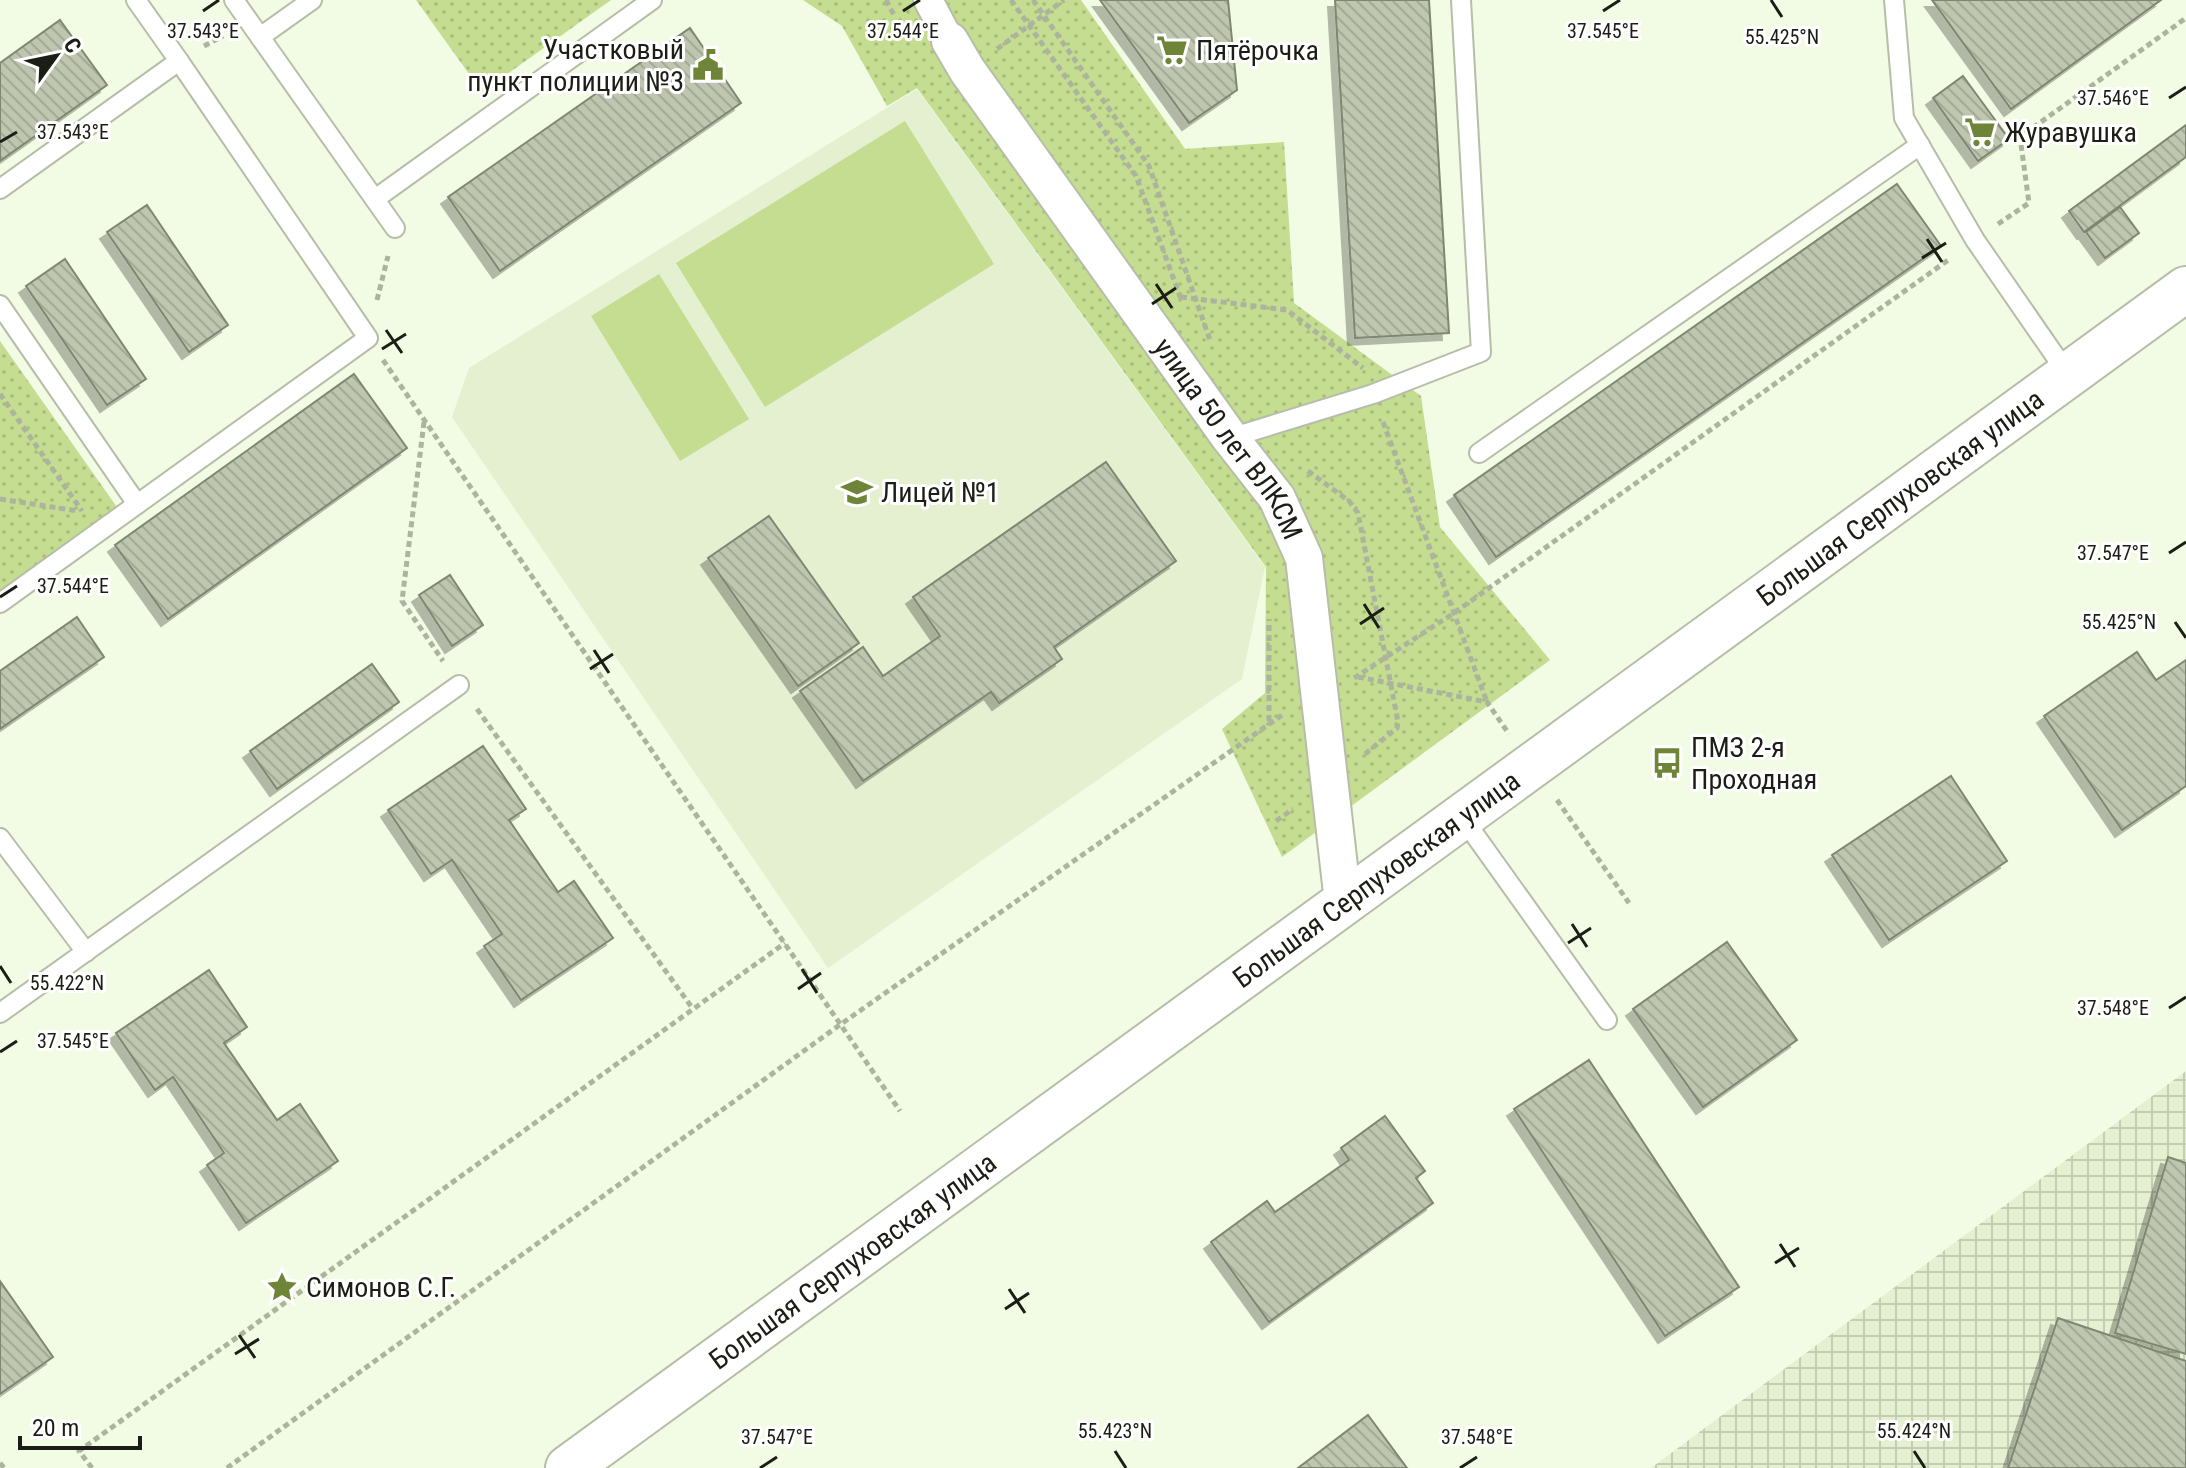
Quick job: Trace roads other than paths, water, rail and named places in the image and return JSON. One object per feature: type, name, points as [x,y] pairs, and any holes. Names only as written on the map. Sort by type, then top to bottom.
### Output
[{"type":"main road","name":"Большая Серпуховская улица","points":[[568,1468],[2186,289]]},
{"type":"street","points":[[928,0],[950,41]]},
{"type":"street","name":"улица 50 лет ВЛКСМ","points":[[950,41],[967,70],[1230,438],[1277,498],[1304,558],[1343,902]]},
{"type":"lane","points":[[0,603],[368,338],[136,0]]},
{"type":"lane","points":[[234,0],[395,228]]},
{"type":"lane","points":[[260,37],[312,0]]},
{"type":"lane","points":[[375,199],[652,0]]},
{"type":"lane","points":[[1230,438],[1373,394],[1481,352],[1461,0]]},
{"type":"lane","points":[[1894,0],[1904,118],[1975,240],[2069,376]]},
{"type":"lane","points":[[0,189],[179,61]]},
{"type":"lane","points":[[1479,453],[1920,145]]},
{"type":"lane","points":[[0,305],[137,504]]},
{"type":"lane","points":[[0,1013],[459,685]]},
{"type":"lane","points":[[1462,817],[1607,1020]]},
{"type":"lane","points":[[0,838],[86,952]]},
{"type":"place","name":"Пятёрочка","points":[[1172,50]]},
{"type":"place","name":"Участковый пункт полиции №3","points":[[708,65]]},
{"type":"place","name":"Журавушка","points":[[1980,132]]},
{"type":"place","name":"Лицей №1","points":[[857,492]]},
{"type":"place","name":"ПМЗ 2-я Проходная","points":[[1667,763]]},
{"type":"place","name":"Симонов С.Г.","points":[[282,1287]]}]
